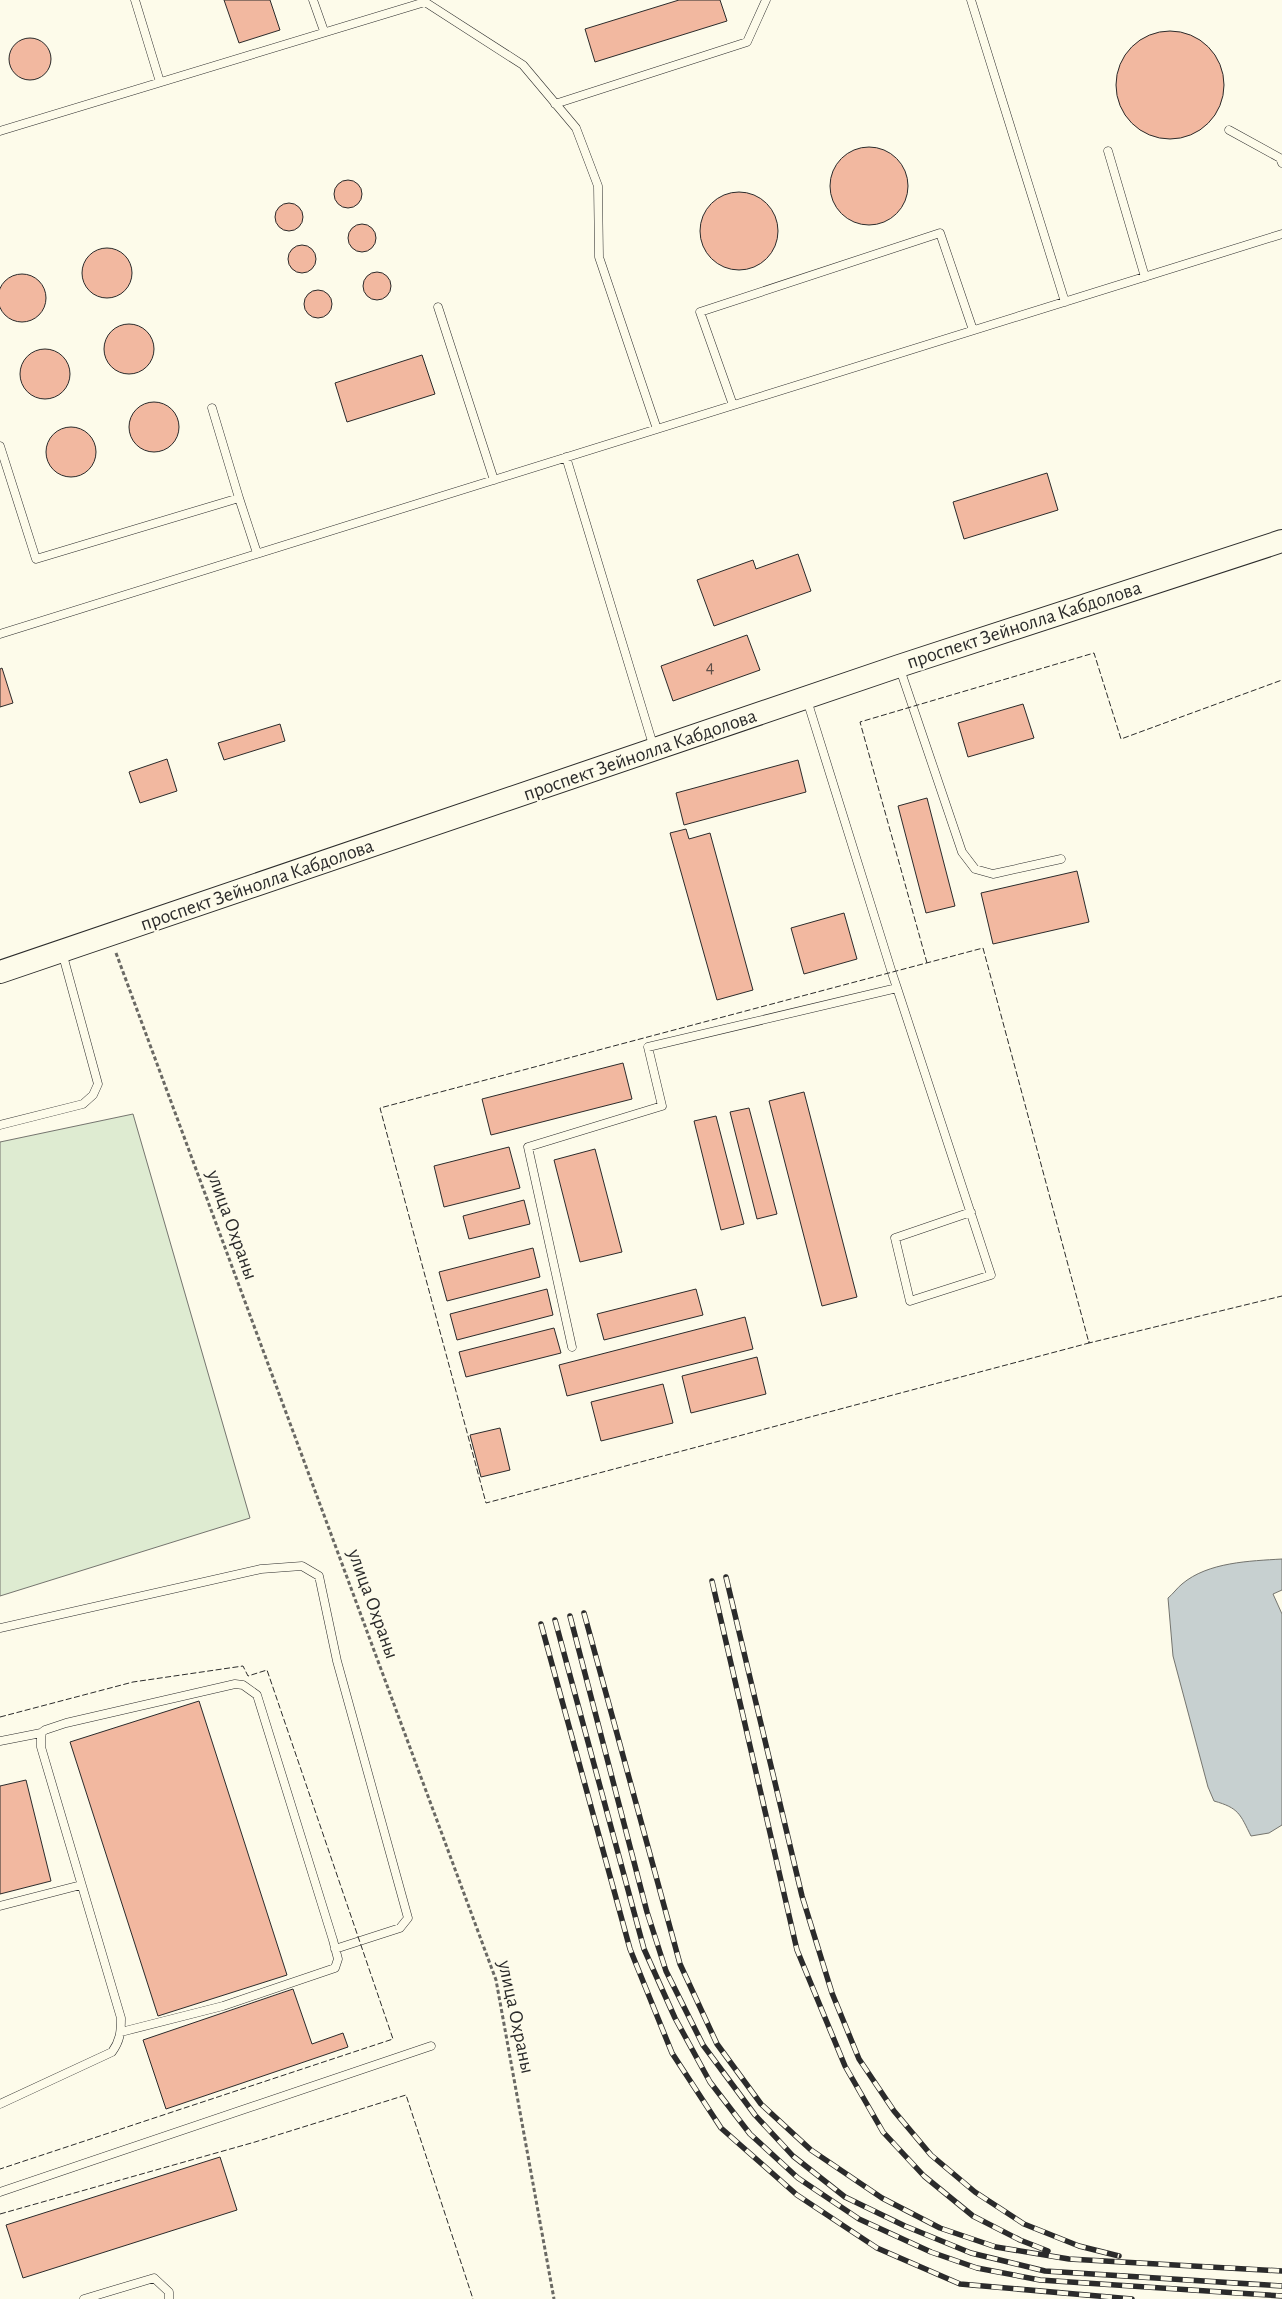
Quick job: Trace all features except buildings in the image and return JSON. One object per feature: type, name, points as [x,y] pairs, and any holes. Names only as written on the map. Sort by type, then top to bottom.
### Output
[{"type":"main road","name":"проспект Зейнолла Кабдолова","points":[[0,972],[899,666],[1282,541]]},
{"type":"lane","points":[[135,0],[160,82]]},
{"type":"lane","points":[[313,0],[324,31]]},
{"type":"lane","points":[[556,104],[748,42],[766,0]]},
{"type":"lane","points":[[971,0],[1064,302]]},
{"type":"lane","points":[[0,131],[424,1],[523,65],[576,128],[598,186],[599,257],[658,429]]},
{"type":"lane","points":[[1229,130],[1282,159]]},
{"type":"lane","points":[[1108,150],[1145,277]]},
{"type":"lane","points":[[733,405],[700,312],[940,233],[974,330]]},
{"type":"lane","points":[[0,634],[1282,234]]},
{"type":"lane","points":[[438,307],[494,480]]},
{"type":"lane","points":[[212,408],[257,553]]},
{"type":"lane","points":[[0,446],[36,559],[240,498]]},
{"type":"lane","points":[[566,457],[654,750]]},
{"type":"lane","points":[[899,666],[962,852],[975,869],[993,874],[1061,859]]},
{"type":"lane","points":[[807,698],[898,988],[971,1212],[991,1275],[910,1301],[895,1238],[971,1212]]},
{"type":"lane","points":[[0,1125],[82,1104],[93,1095],[98,1084],[62,950]]},
{"type":"lane","points":[[572,1347],[528,1147],[662,1106],[648,1047],[898,988]]},
{"type":"lane","points":[[0,1628],[261,1569],[302,1566],[319,1576],[337,1661],[408,1918],[400,1928],[336,1948]]},
{"type":"lane","points":[[0,1741],[41,1733],[66,1723],[235,1684],[257,1695],[336,1948],[338,1959],[335,1968],[224,2006],[121,2032]]},
{"type":"lane","points":[[0,2104],[112,2052],[119,2042],[121,2032],[120,2018],[41,1747],[41,1733]]},
{"type":"lane","points":[[0,1906],[81,1885]]},
{"type":"lane","points":[[0,2192],[431,2046]]},
{"type":"lane","points":[[84,2299],[154,2278],[169,2292],[169,2299]]},
{"type":"path","name":"улица Охраны","points":[[109,935],[496,1980],[554,2299]]},
{"type":"green space","points":[[133,1114],[250,1518],[0,1596],[0,1142]]},
{"type":"shaded area","points":[[1282,1559],[1282,1590],[1273,1594],[1282,1614],[1282,1825],[1269,1833],[1251,1836],[1238,1813],[1229,1806],[1214,1801],[1208,1787],[1173,1656],[1168,1598],[1182,1584],[1204,1571],[1230,1564]]},
{"type":"railway","points":[[726,1577],[802,1896],[832,1993],[859,2059],[894,2111],[931,2155],[975,2192],[1024,2224],[1079,2246],[1119,2256]]},
{"type":"railway","points":[[712,1581],[797,1950],[845,2066],[883,2132],[924,2176],[973,2216],[1020,2240],[1048,2251]]},
{"type":"railway","points":[[584,1613],[680,1964],[717,2044],[761,2104],[811,2150],[882,2198],[940,2228],[996,2247],[1069,2259],[1282,2271]]},
{"type":"railway","points":[[570,1616],[647,1912],[666,1971],[703,2045],[755,2115],[793,2156],[845,2197],[905,2226],[971,2253],[1045,2271],[1282,2286]]},
{"type":"railway","points":[[555,1620],[644,1949],[675,2018],[710,2082],[750,2134],[798,2178],[859,2219],[931,2252],[977,2268],[1040,2280],[1282,2296]]},
{"type":"railway","points":[[541,1624],[630,1949],[672,2053],[721,2128],[797,2195],[877,2248],[960,2284],[1132,2299]]},
{"type":"fence","points":[[927,963],[860,722],[1094,653],[1121,739],[1282,680]]},
{"type":"fence","points":[[983,948],[1089,1343],[486,1503],[380,1108],[983,948]]},
{"type":"fence","points":[[1089,1341],[1089,1343],[1282,1296]]},
{"type":"fence","points":[[0,1717],[133,1682],[243,1666],[248,1676],[267,1670],[393,2039],[0,2169]]},
{"type":"fence","points":[[0,2214],[255,2142],[406,2095],[473,2299]]}]
